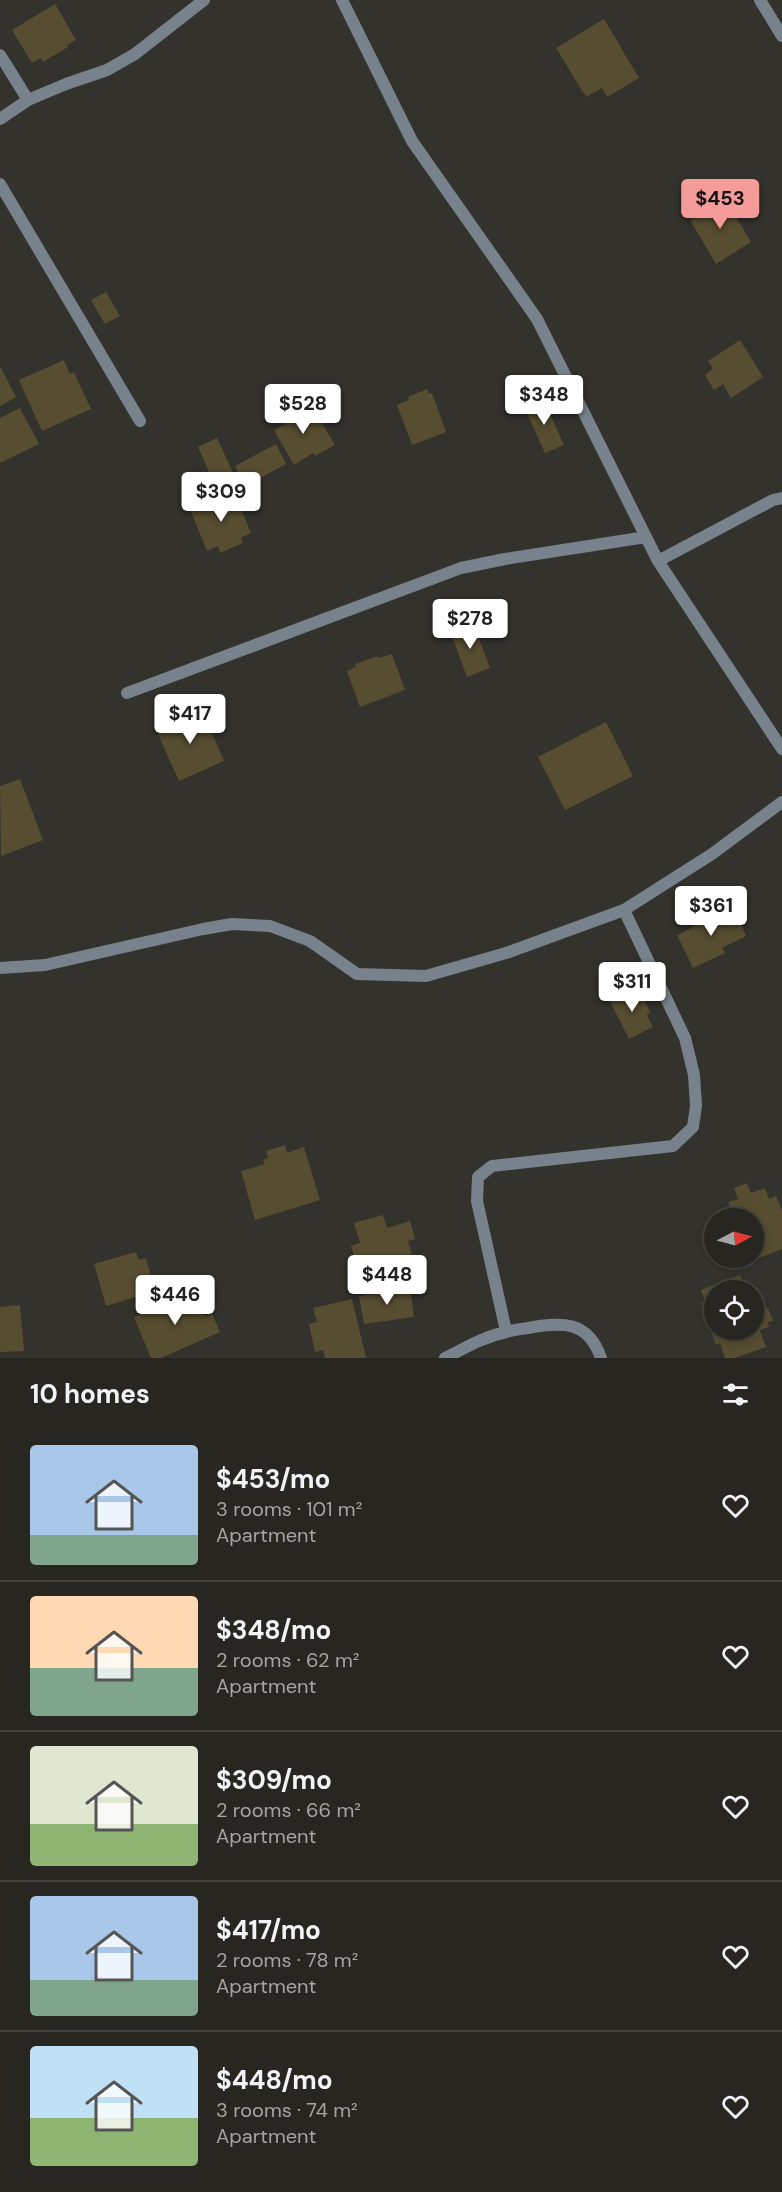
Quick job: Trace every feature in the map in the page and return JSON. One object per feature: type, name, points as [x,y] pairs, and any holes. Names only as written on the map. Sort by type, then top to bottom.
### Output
[{"type":"street","points":[[0,119],[28,100],[107,70],[135,54],[204,0]]},
{"type":"street","points":[[342,0],[412,141],[537,319],[658,561],[782,749]]},
{"type":"street","points":[[760,0],[782,36]]},
{"type":"street","points":[[0,55],[28,100]]},
{"type":"street","points":[[0,184],[140,422]]},
{"type":"street","points":[[658,561],[773,500],[782,498]]},
{"type":"street","points":[[127,693],[461,568],[646,537]]},
{"type":"street","points":[[0,968],[45,965],[232,924],[270,926],[310,941],[357,974],[426,976],[506,953],[624,910],[712,854],[782,802]]},
{"type":"street","points":[[506,1331],[477,1201],[478,1177],[492,1166],[673,1146],[693,1127],[696,1106],[694,1075],[685,1038],[624,910]]},
{"type":"street","points":[[445,1358],[506,1331],[556,1323],[574,1327],[585,1333],[596,1344],[600,1358]]},
{"type":"building","points":[[55,4],[76,40],[43,62],[41,58],[32,63],[12,30]]},
{"type":"building","points":[[604,19],[639,78],[607,97],[602,88],[586,97],[556,48]]},
{"type":"building","points":[[713,198],[717,204],[725,199],[751,242],[716,264],[690,220],[701,214],[698,208]]},
{"type":"building","points":[[106,292],[120,316],[105,324],[91,300]]},
{"type":"building","points":[[740,340],[763,377],[731,398],[723,384],[714,390],[705,375],[713,369],[708,361]]},
{"type":"building","points":[[64,360],[70,374],[74,372],[91,409],[42,431],[19,380]]},
{"type":"building","points":[[0,366],[16,397],[0,406]]},
{"type":"building","points":[[427,389],[429,394],[432,393],[446,432],[412,445],[397,405],[409,400],[408,397]]},
{"type":"building","points":[[543,398],[564,445],[545,453],[524,407]]},
{"type":"building","points":[[20,408],[39,444],[0,463],[0,418]]},
{"type":"building","points":[[298,408],[301,413],[313,408],[335,445],[315,456],[313,453],[294,465],[274,430],[285,424],[281,418]]},
{"type":"building","points":[[217,438],[237,481],[217,490],[198,447]]},
{"type":"building","points":[[276,444],[286,464],[245,486],[235,466]]},
{"type":"building","points":[[234,491],[251,533],[241,538],[243,543],[220,553],[218,546],[207,551],[190,509]]},
{"type":"building","points":[[473,623],[490,668],[467,677],[450,631]]},
{"type":"building","points":[[392,654],[405,690],[360,707],[347,671],[356,667],[355,664]]},
{"type":"building","points":[[186,709],[192,723],[205,717],[224,761],[179,781],[158,734],[170,729],[165,719]]},
{"type":"building","points":[[606,722],[633,776],[565,810],[538,757]]},
{"type":"building","points":[[20,779],[43,840],[1,856],[0,786]]},
{"type":"building","points":[[733,907],[746,936],[722,948],[725,953],[693,968],[677,935],[699,924],[697,921],[718,911],[720,914]]},
{"type":"building","points":[[633,987],[638,998],[642,995],[650,1012],[647,1015],[653,1027],[629,1039],[609,999]]},
{"type":"building","points":[[285,1145],[287,1153],[304,1147],[320,1200],[255,1220],[241,1171],[265,1164],[263,1160],[268,1158],[266,1151]]},
{"type":"building","points":[[747,1183],[751,1193],[765,1188],[769,1199],[776,1196],[782,1210],[782,1249],[764,1256],[764,1208],[730,1208],[728,1202],[738,1199],[734,1188]]},
{"type":"building","points":[[383,1215],[387,1228],[410,1221],[415,1239],[408,1241],[412,1254],[404,1257],[409,1271],[363,1285],[351,1246],[360,1243],[354,1223]]},
{"type":"building","points":[[136,1252],[139,1260],[146,1258],[151,1276],[144,1278],[149,1293],[106,1306],[94,1264]]},
{"type":"building","points":[[740,1275],[742,1280],[727,1280]]},
{"type":"building","points":[[410,1288],[414,1317],[364,1324],[359,1296]]},
{"type":"building","points":[[195,1290],[206,1316],[212,1314],[220,1332],[161,1358],[151,1358],[134,1317]]},
{"type":"building","points":[[352,1299],[366,1358],[325,1358],[323,1350],[315,1352],[309,1324],[317,1322],[313,1308]]},
{"type":"building","points":[[20,1305],[24,1351],[0,1352],[0,1307]]},
{"type":"building","points":[[768,1308],[773,1321],[768,1322],[769,1327],[764,1329],[764,1309]]},
{"type":"building","points":[[714,1340],[764,1340],[766,1347],[735,1358],[725,1358],[720,1343],[716,1345]]}]
